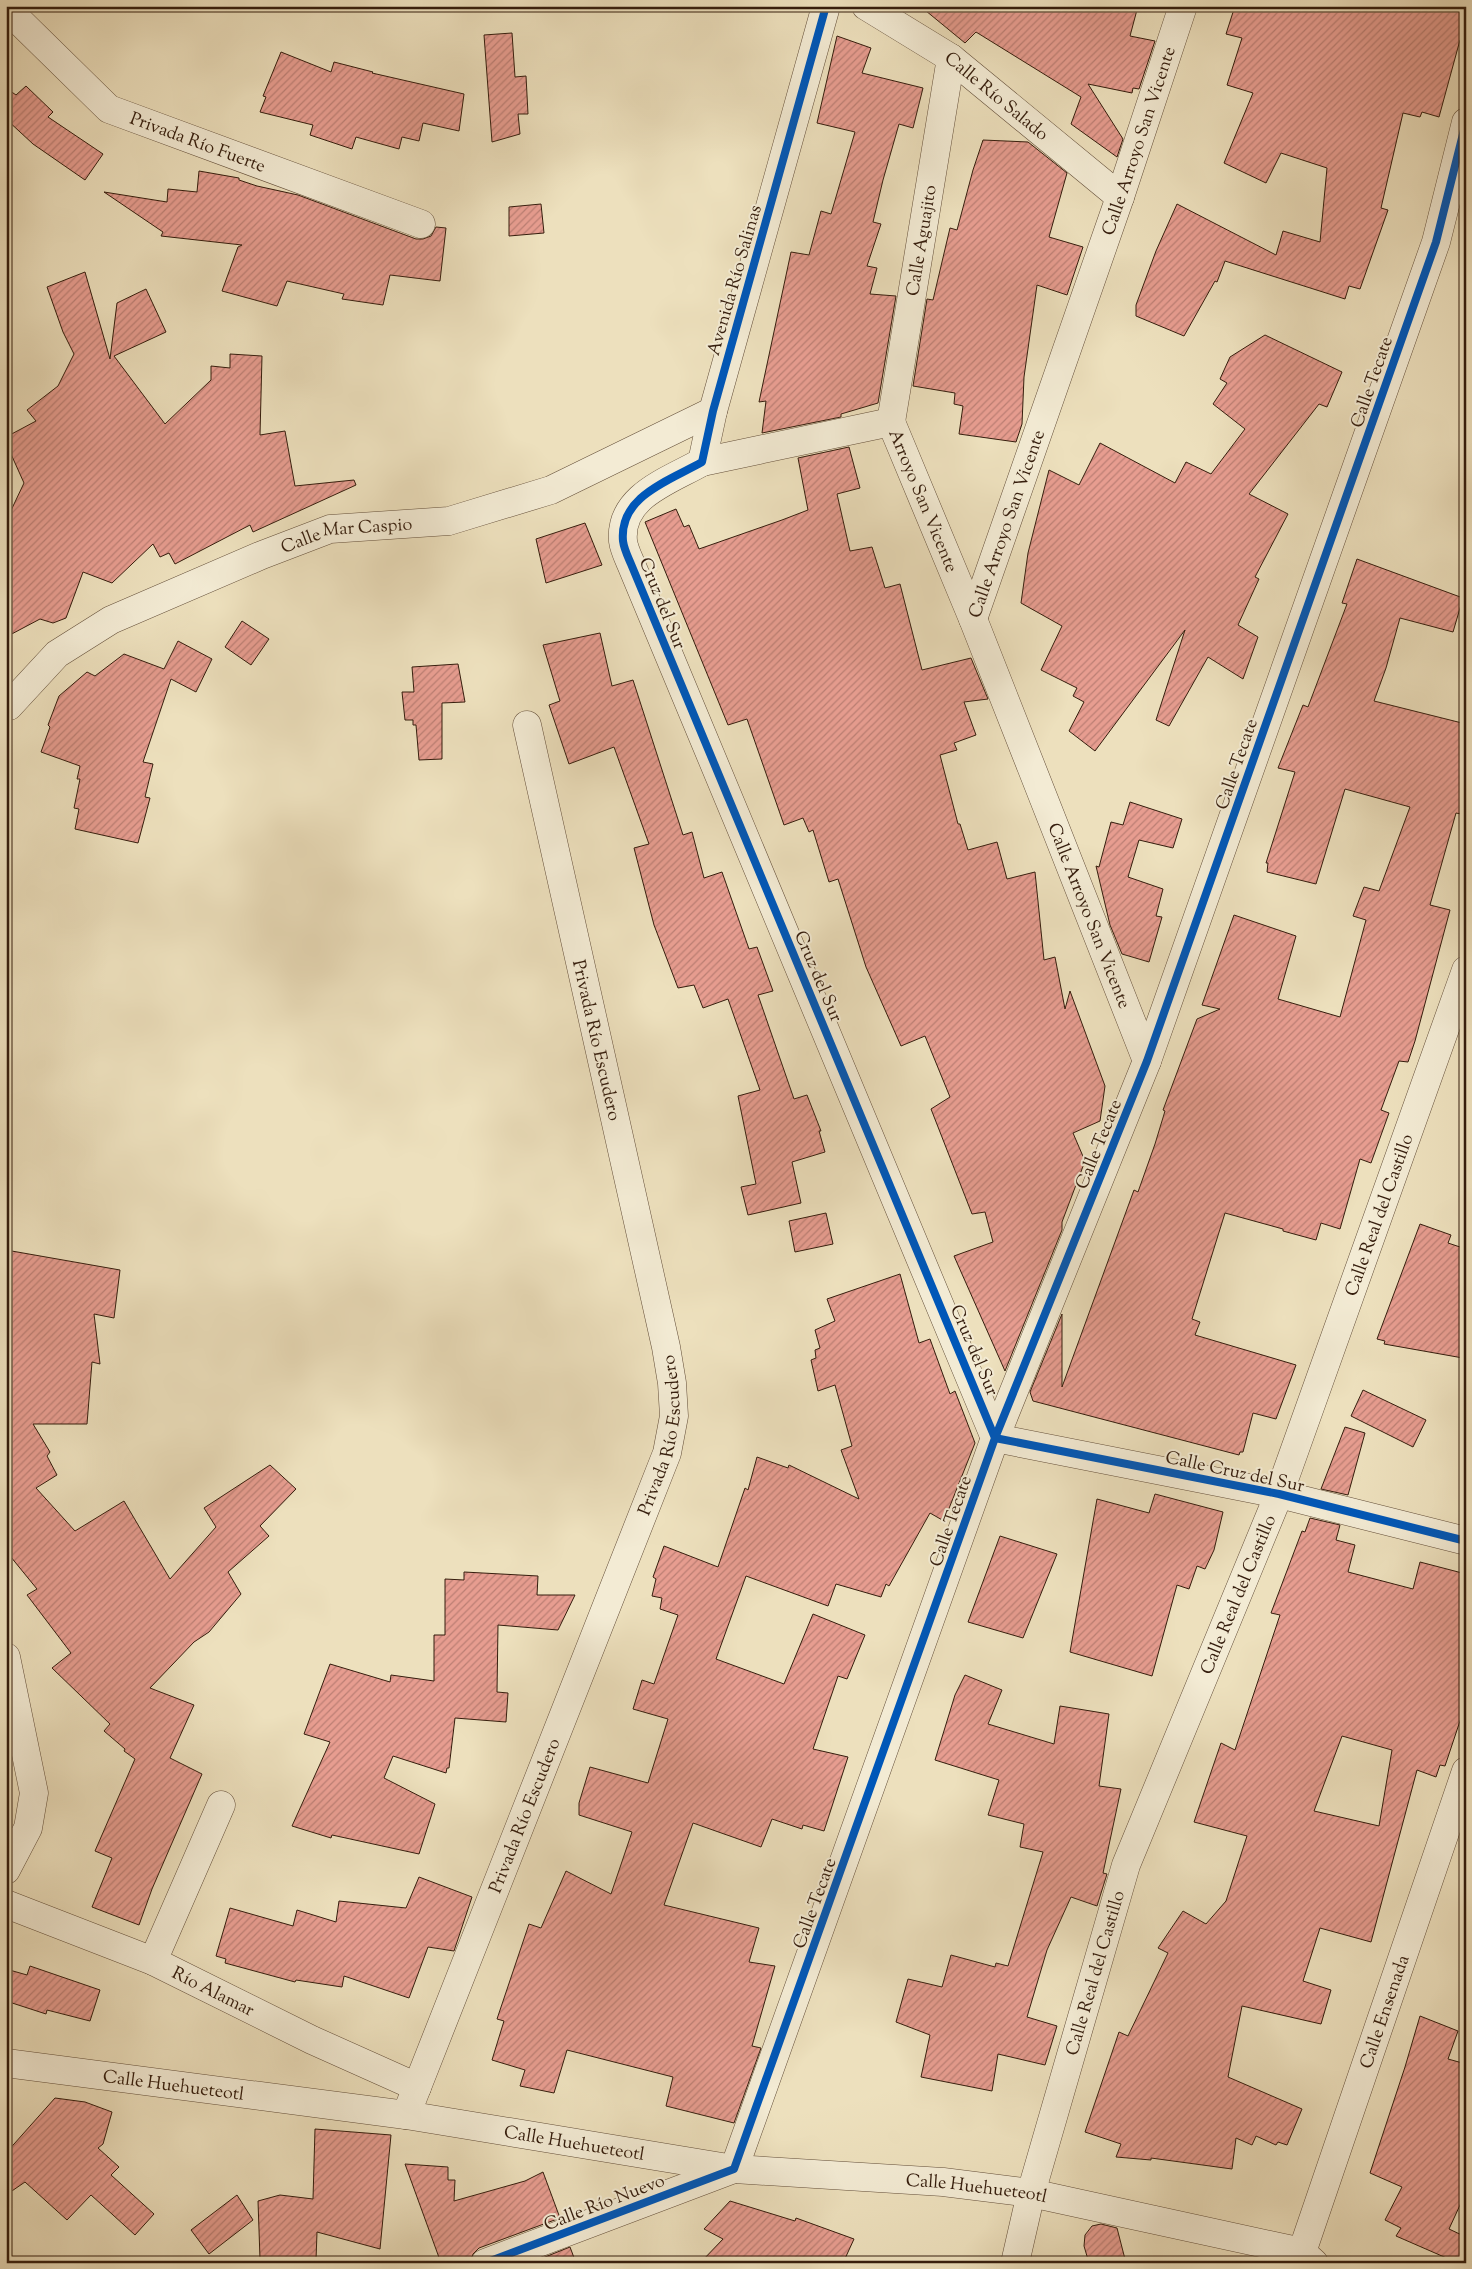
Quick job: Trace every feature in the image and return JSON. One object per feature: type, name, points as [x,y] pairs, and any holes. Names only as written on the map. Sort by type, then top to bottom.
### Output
[{"type":"street","name":"Avenida Río Salinas","points":[[702,462],[713,411],[826,6]]},
{"type":"street","name":"Calle Río Salado","points":[[866,6],[951,58],[1120,196]]},
{"type":"street","name":"Calle Arroyo San Vicente","points":[[1147,1061],[973,619],[1120,196],[1183,6]]},
{"type":"street","name":"Privada Río Fuerte","points":[[6,8],[109,110],[421,224]]},
{"type":"street","name":"Calle Aguajito","points":[[891,422],[951,58]]},
{"type":"street","name":"Calle Tecate","points":[[734,2169],[995,1438],[1147,1061],[1436,242],[1466,122]]},
{"type":"street","name":"Calle Mar Caspio","points":[[7,711],[57,654],[111,620],[262,555],[330,529],[449,521],[551,490],[713,411]]},
{"type":"street","name":"Arroyo San Vicente","points":[[702,462],[891,422],[973,619]]},
{"type":"street","name":"Cruz del Sur","points":[[702,462],[639,498],[628,510],[623,524],[623,543],[630,564],[995,1438]]},
{"type":"street","name":"Privada Río Escudero","points":[[406,2115],[667,1453],[674,1416],[672,1383],[666,1347],[527,725]]},
{"type":"street","name":"Calle Real del Castillo","points":[[1015,2263],[1031,2193],[1126,1866],[1279,1494],[1466,970]]},
{"type":"street","name":"Calle Cruz del Sur","points":[[995,1438],[1279,1494],[1466,1541]]},
{"type":"street","points":[[6,1657],[34,1793],[28,1828],[6,1870]]},
{"type":"street","name":"Calle Ensenada","points":[[1308,2258],[1466,1771]]},
{"type":"street","points":[[153,1961],[221,1804]]},
{"type":"street","name":"Río Alamar","points":[[6,1904],[153,1961],[312,2040],[418,2087]]},
{"type":"street","name":"Calle Huehueteotl","points":[[6,2063],[406,2115],[734,2169],[943,2182],[1031,2193],[1308,2258]]},
{"type":"street","name":"Calle Río Nuevo","points":[[484,2263],[734,2169]]},
{"type":"building","points":[[920,6],[1138,6],[1130,36],[1155,41],[1139,89],[1133,88],[1132,93],[1088,84],[1123,139],[1117,157],[1071,124],[1081,97],[976,32],[965,43]]},
{"type":"building","points":[[1235,6],[1466,6],[1466,40],[1460,40],[1439,117],[1422,112],[1420,117],[1403,113],[1381,208],[1388,210],[1360,289],[1349,286],[1345,299],[1225,261],[1217,282],[1215,281],[1184,336],[1136,316],[1136,305],[1156,251],[1177,204],[1276,255],[1283,231],[1320,242],[1327,168],[1281,153],[1266,183],[1224,163],[1253,93],[1227,85],[1242,38],[1226,34]]},
{"type":"building","points":[[512,33],[515,77],[526,76],[528,114],[518,114],[520,134],[492,142],[484,35]]},
{"type":"building","points":[[837,36],[871,48],[862,73],[923,88],[913,128],[899,124],[873,222],[881,224],[867,266],[877,268],[870,294],[896,296],[878,403],[841,414],[841,417],[762,433],[766,401],[759,402],[791,252],[809,255],[821,211],[831,214],[855,132],[817,123]]},
{"type":"building","points":[[281,52],[331,72],[334,62],[372,73],[464,94],[459,131],[423,123],[419,141],[402,137],[399,149],[356,137],[352,149],[310,135],[313,125],[260,112],[266,97],[263,96]]},
{"type":"building","points":[[26,86],[53,112],[48,117],[103,154],[85,180],[33,144],[6,119],[6,88],[16,95]]},
{"type":"building","points":[[983,140],[1028,142],[1067,173],[1049,237],[1083,247],[1067,295],[1037,285],[1024,377],[1022,424],[1016,442],[959,434],[963,406],[954,404],[955,393],[913,386],[927,299],[933,300],[950,228],[957,230]]},
{"type":"building","points":[[199,171],[239,178],[239,180],[257,186],[298,195],[416,239],[431,236],[436,227],[446,228],[440,281],[390,275],[383,305],[342,299],[344,294],[287,281],[277,306],[222,291],[238,247],[242,245],[161,236],[163,232],[104,192],[167,202],[168,189],[197,192]]},
{"type":"building","points":[[541,204],[544,233],[509,236],[509,207]]},
{"type":"building","points":[[85,272],[110,359],[117,303],[146,289],[166,332],[114,356],[165,424],[211,380],[211,366],[230,368],[230,354],[262,356],[260,435],[285,431],[295,486],[354,480],[356,485],[253,532],[250,525],[175,564],[169,553],[160,557],[153,544],[112,583],[83,572],[66,618],[53,623],[40,619],[6,637],[6,521],[24,483],[6,443],[6,437],[36,421],[27,410],[58,386],[74,354],[63,332],[47,287]]},
{"type":"building","points":[[1265,335],[1342,372],[1327,407],[1319,404],[1249,494],[1288,514],[1255,577],[1259,579],[1238,625],[1258,637],[1243,679],[1208,657],[1169,726],[1156,720],[1185,630],[1095,751],[1069,731],[1084,702],[1073,696],[1077,688],[1041,670],[1062,626],[1021,603],[1028,553],[1049,470],[1079,485],[1100,443],[1175,483],[1186,462],[1211,474],[1245,429],[1213,404],[1227,383],[1220,379],[1230,357]]},
{"type":"building","points":[[849,447],[860,488],[837,494],[850,551],[872,547],[885,588],[900,584],[922,670],[971,658],[988,699],[964,702],[976,735],[954,743],[957,750],[940,755],[958,824],[960,824],[968,850],[997,842],[1007,879],[1035,872],[1044,960],[1055,957],[1065,1009],[1070,991],[1105,1086],[1100,1121],[1073,1133],[1085,1161],[1062,1222],[1062,1230],[1005,1371],[954,1256],[993,1242],[985,1212],[972,1214],[931,1109],[950,1097],[925,1036],[901,1046],[866,967],[838,879],[829,882],[813,830],[809,832],[803,818],[784,825],[747,719],[728,725],[645,522],[676,509],[684,527],[689,525],[699,549],[782,520],[808,510],[798,458]]},
{"type":"building","points":[[585,523],[602,565],[546,583],[536,539]]},
{"type":"building","points":[[1357,559],[1463,598],[1453,632],[1400,618],[1386,668],[1374,701],[1466,724],[1466,815],[1456,813],[1430,905],[1450,910],[1415,1041],[1408,1062],[1399,1061],[1381,1110],[1389,1113],[1371,1163],[1360,1159],[1340,1229],[1321,1223],[1316,1240],[1225,1213],[1192,1319],[1200,1322],[1195,1335],[1296,1365],[1276,1419],[1253,1413],[1243,1452],[1240,1452],[1239,1455],[1033,1401],[1030,1392],[1062,1314],[1062,1387],[1134,1190],[1138,1192],[1155,1144],[1165,1111],[1163,1110],[1197,1019],[1220,1009],[1202,1005],[1234,915],[1296,936],[1278,999],[1340,1017],[1366,920],[1353,916],[1364,887],[1379,891],[1410,807],[1345,789],[1316,884],[1267,872],[1268,863],[1266,863],[1295,772],[1278,768],[1303,705],[1308,707],[1347,604],[1342,603]]},
{"type":"building","points":[[242,621],[269,639],[251,665],[225,647]]},
{"type":"building","points":[[600,633],[612,686],[633,680],[683,835],[692,832],[704,878],[722,872],[749,949],[757,947],[773,991],[758,995],[794,1099],[807,1095],[821,1131],[819,1131],[825,1152],[792,1162],[801,1203],[748,1215],[741,1187],[756,1184],[738,1096],[760,1090],[728,999],[703,1008],[694,985],[678,988],[654,925],[634,848],[649,844],[614,747],[569,764],[549,705],[560,701],[543,645]]},
{"type":"building","points":[[178,641],[212,659],[196,692],[171,679],[143,762],[153,764],[145,797],[150,798],[138,843],[75,829],[79,809],[74,808],[80,779],[77,779],[80,766],[41,752],[50,727],[48,725],[59,696],[87,672],[95,676],[124,654],[164,669]]},
{"type":"building","points":[[458,664],[465,702],[442,703],[442,759],[419,760],[416,725],[413,725],[413,720],[405,720],[402,692],[414,692],[412,667]]},
{"type":"building","points":[[1130,802],[1182,819],[1173,848],[1139,840],[1128,877],[1163,889],[1156,916],[1162,917],[1149,962],[1122,954],[1110,925],[1096,866],[1099,867],[1111,822],[1123,825]]},
{"type":"building","points":[[826,1213],[833,1244],[795,1252],[789,1221]]},
{"type":"building","points":[[1420,1224],[1451,1235],[1448,1243],[1466,1249],[1466,1342],[1463,1358],[1384,1344],[1385,1341],[1377,1339]]},
{"type":"building","points":[[6,1250],[120,1270],[114,1318],[94,1314],[100,1364],[92,1362],[87,1424],[33,1424],[50,1452],[47,1456],[57,1475],[36,1488],[75,1531],[124,1501],[170,1579],[216,1527],[204,1508],[270,1465],[296,1489],[260,1526],[269,1536],[228,1572],[241,1594],[209,1632],[194,1642],[150,1688],[194,1705],[170,1758],[202,1774],[152,1889],[139,1925],[92,1907],[112,1858],[95,1851],[135,1759],[104,1731],[110,1724],[52,1668],[71,1653],[27,1595],[37,1589],[6,1551]]},
{"type":"building","points":[[900,1274],[919,1343],[930,1339],[950,1394],[955,1391],[975,1443],[944,1521],[930,1513],[889,1586],[886,1584],[881,1597],[836,1584],[828,1606],[746,1576],[716,1659],[784,1684],[813,1614],[865,1635],[847,1679],[838,1676],[813,1749],[848,1757],[824,1831],[803,1825],[802,1829],[772,1819],[761,1847],[693,1823],[664,1905],[759,1928],[749,1962],[775,1966],[752,2046],[761,2048],[734,2123],[666,2106],[673,2077],[567,2050],[554,2093],[520,2086],[525,2070],[492,2060],[504,2021],[497,2019],[529,1924],[541,1928],[566,1871],[611,1894],[632,1832],[579,1815],[579,1803],[590,1767],[648,1783],[668,1719],[633,1709],[642,1680],[654,1684],[678,1615],[660,1609],[662,1598],[652,1596],[656,1579],[653,1577],[664,1546],[718,1567],[745,1488],[748,1490],[757,1457],[788,1468],[789,1465],[859,1499],[841,1450],[852,1446],[835,1385],[818,1391],[811,1360],[816,1358],[815,1350],[820,1348],[815,1330],[835,1321],[827,1299]]},
{"type":"building","points":[[1363,1390],[1426,1420],[1413,1447],[1351,1416]]},
{"type":"building","points":[[1345,1427],[1365,1433],[1348,1495],[1321,1489]]},
{"type":"building","points":[[1155,1494],[1223,1512],[1214,1550],[1205,1569],[1197,1566],[1189,1589],[1177,1585],[1152,1676],[1070,1652],[1097,1499],[1149,1513]]},
{"type":"building","points":[[1310,1518],[1340,1525],[1336,1540],[1355,1545],[1348,1572],[1413,1589],[1420,1562],[1466,1574],[1466,1703],[1445,1766],[1440,1765],[1436,1777],[1417,1770],[1371,1942],[1320,1928],[1303,1981],[1331,1990],[1321,2024],[1242,2006],[1228,2077],[1302,2109],[1287,2145],[1278,2142],[1276,2145],[1256,2136],[1252,2145],[1236,2138],[1232,2169],[1151,2158],[1151,2160],[1116,2157],[1121,2144],[1085,2132],[1119,2032],[1128,2036],[1168,1953],[1158,1948],[1183,1911],[1206,1924],[1226,1901],[1247,1836],[1194,1822],[1221,1743],[1235,1750],[1280,1615],[1271,1613],[1302,1531],[1305,1532]],"holes":[[[1342,1736],[1392,1750],[1379,1826],[1314,1811]]]},
{"type":"building","points":[[1000,1536],[1057,1554],[1023,1638],[968,1622]]},
{"type":"building","points":[[464,1572],[538,1576],[537,1595],[575,1595],[558,1630],[498,1625],[497,1692],[508,1693],[506,1722],[455,1718],[449,1768],[447,1768],[446,1773],[393,1756],[384,1778],[435,1804],[419,1854],[332,1835],[331,1838],[292,1826],[330,1742],[304,1734],[330,1664],[390,1682],[391,1675],[434,1681],[434,1635],[445,1635],[445,1579],[464,1580]]},
{"type":"building","points":[[965,1675],[1002,1690],[988,1724],[1054,1744],[1060,1706],[1109,1714],[1099,1786],[1121,1789],[1103,1873],[1107,1874],[1097,1906],[1071,1897],[1047,1950],[1027,2017],[1057,2026],[1045,2065],[998,2054],[992,2091],[921,2077],[930,2035],[896,2022],[908,1979],[942,1987],[951,1955],[995,1967],[996,1963],[1008,1966],[1043,1852],[1020,1847],[1024,1824],[988,1815],[999,1780],[935,1760],[955,1695]]},
{"type":"building","points":[[419,1877],[472,1897],[454,1951],[428,1947],[409,1998],[344,1976],[342,1987],[296,1980],[295,1982],[225,1963],[226,1959],[216,1956],[230,1908],[293,1926],[297,1910],[336,1922],[339,1901],[406,1908]]},
{"type":"building","points":[[30,1966],[100,1990],[90,2021],[47,2010],[46,2014],[6,2001],[6,1969],[27,1975]]},
{"type":"building","points":[[1420,2016],[1458,2031],[1448,2059],[1466,2064],[1466,2192],[1449,2229],[1466,2237],[1466,2263],[1458,2263],[1396,2236],[1401,2228],[1385,2220],[1402,2187],[1370,2173]]},
{"type":"building","points":[[55,2098],[85,2102],[112,2112],[103,2144],[98,2148],[119,2167],[111,2175],[154,2214],[135,2235],[91,2195],[67,2220],[25,2182],[6,2195],[6,2153]]},
{"type":"building","points":[[315,2129],[391,2135],[380,2249],[317,2232],[316,2260],[313,2260],[313,2263],[284,2263],[284,2260],[260,2259],[258,2201],[280,2195],[313,2199]]},
{"type":"building","points":[[405,2164],[448,2167],[448,2180],[455,2180],[454,2201],[525,2181],[543,2172],[560,2218],[479,2248],[473,2254],[470,2263],[441,2263]]},
{"type":"building","points":[[237,2195],[253,2220],[209,2254],[191,2230]]},
{"type":"building","points":[[730,2201],[795,2221],[796,2218],[854,2239],[843,2263],[700,2263],[723,2239],[704,2229]]},
{"type":"building","points":[[1101,2224],[1117,2228],[1126,2263],[1089,2263],[1084,2246],[1085,2235],[1092,2226]]},
{"type":"building","points":[[570,2247],[576,2263],[530,2263]]},
{"type":"cycle path","points":[[826,6],[713,411],[702,462],[661,483],[638,501],[629,512],[624,525],[623,541],[627,556],[995,1438],[1279,1494],[1466,1541]]},
{"type":"cycle path","points":[[485,2263],[734,2169],[995,1438],[1147,1061],[1436,242],[1466,122]]}]
